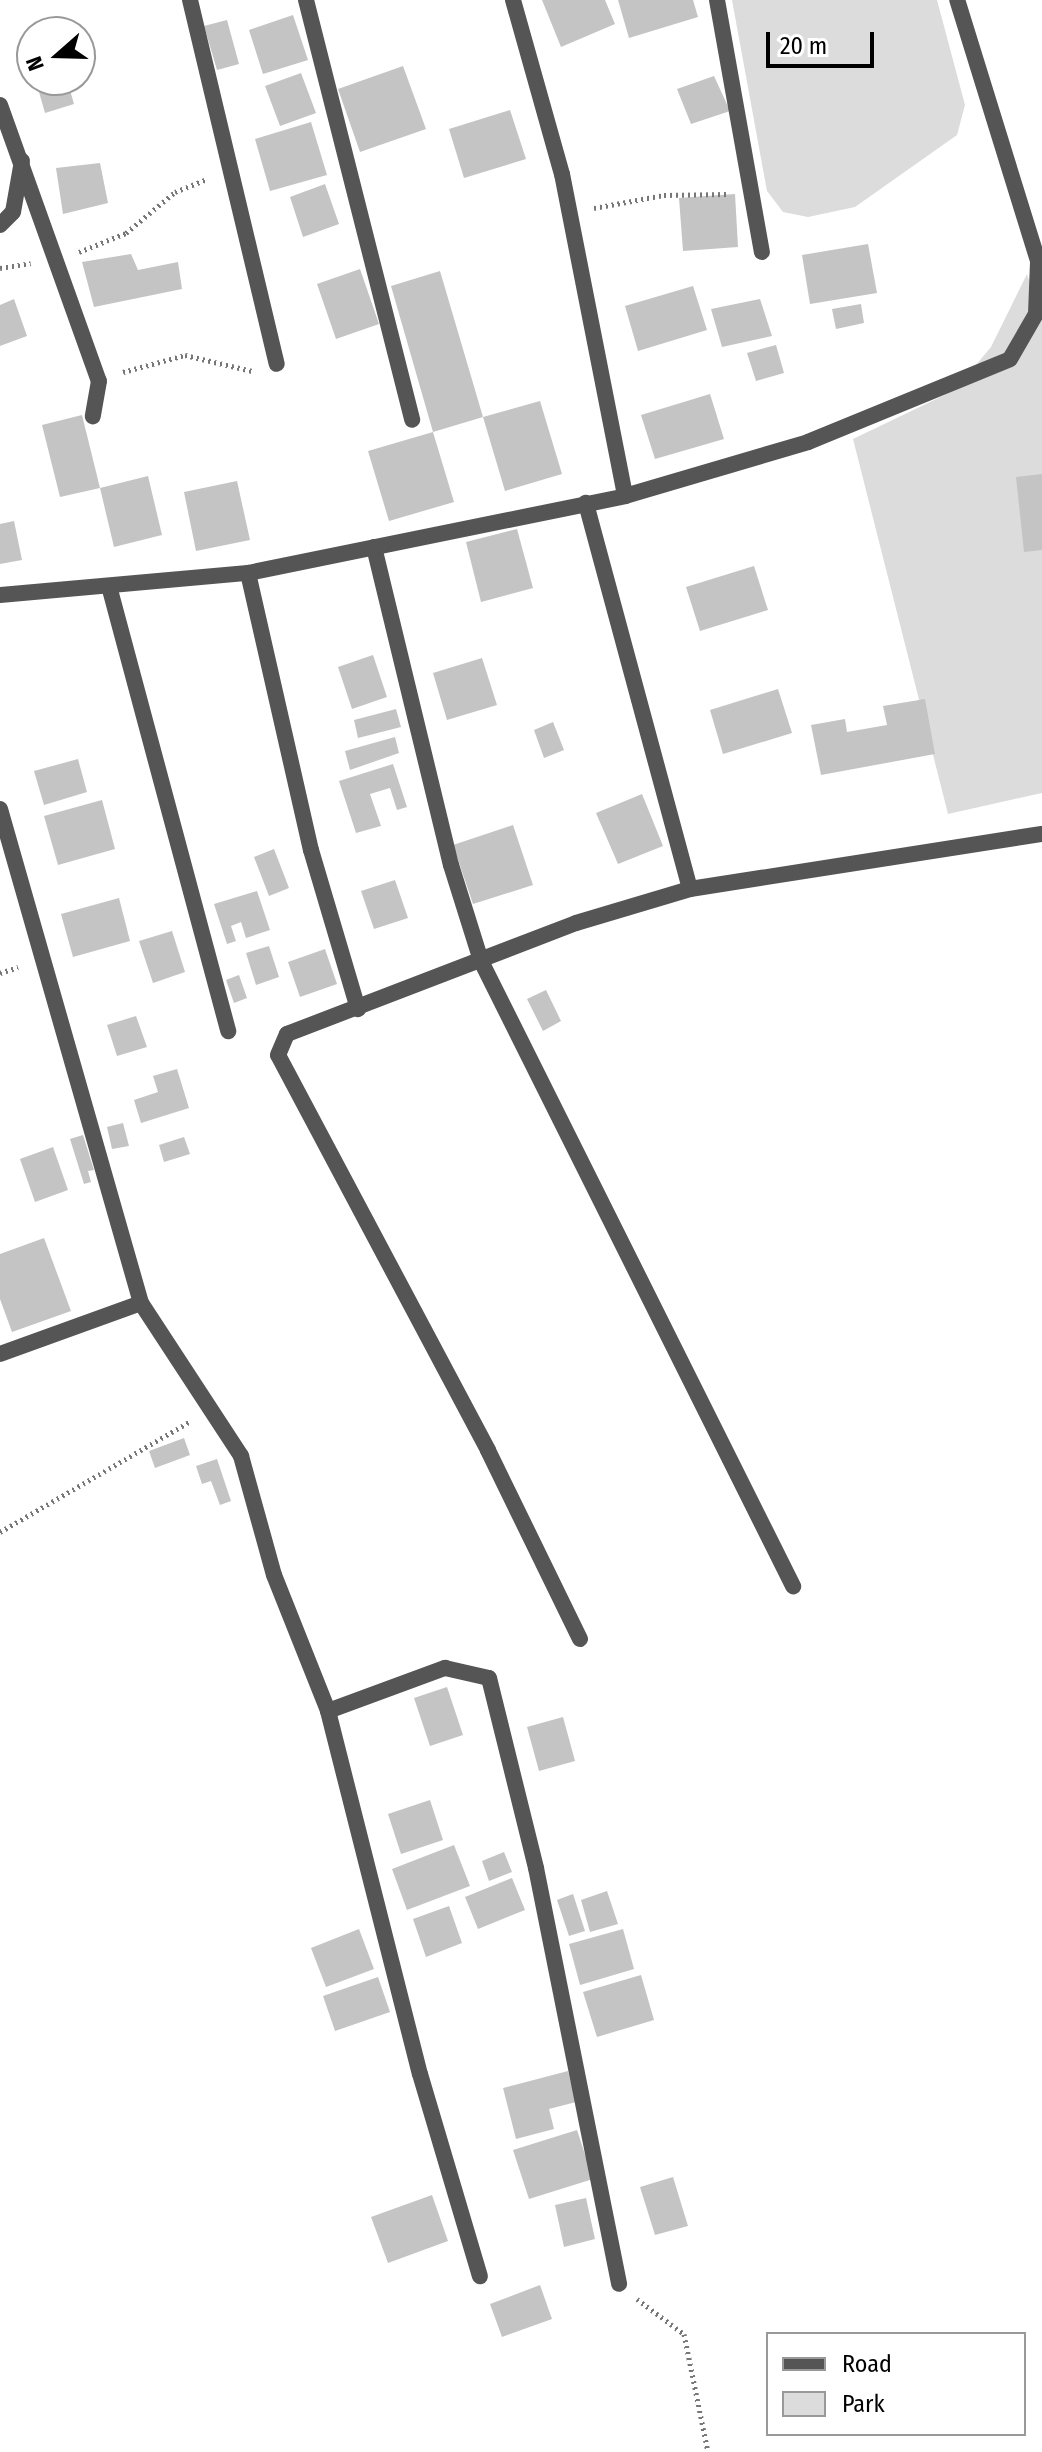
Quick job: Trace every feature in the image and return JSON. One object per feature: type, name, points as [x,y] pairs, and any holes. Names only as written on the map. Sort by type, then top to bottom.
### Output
[{"type":"street","points":[[190,0],[277,364]]},
{"type":"street","points":[[306,0],[412,420]]},
{"type":"street","points":[[513,0],[569,213],[625,496]]},
{"type":"street","points":[[717,0],[762,252]]},
{"type":"street","points":[[0,595],[248,573],[625,496],[808,442],[1010,359],[1036,314],[1038,261],[957,0]]},
{"type":"street","points":[[0,105],[99,381],[93,416]]},
{"type":"street","points":[[0,225],[13,212],[22,160]]},
{"type":"street","points":[[586,503],[690,889]]},
{"type":"street","points":[[374,547],[451,865],[481,961],[793,1586]]},
{"type":"street","points":[[248,573],[311,850],[358,1009]]},
{"type":"street","points":[[109,586],[228,1031]]},
{"type":"street","points":[[0,609],[24,591]]},
{"type":"street","points":[[0,809],[141,1303],[208,1410],[241,1456],[274,1575],[328,1711],[420,2074],[480,2276]]},
{"type":"street","points":[[580,1639],[488,1450],[278,1055],[287,1034],[576,923],[690,889],[1042,834]]},
{"type":"street","points":[[1,1350],[141,1303]]},
{"type":"street","points":[[328,1711],[445,1668],[489,1678],[536,1868],[619,2284]]},
{"type":"path","points":[[0,268],[57,258],[126,233],[175,192],[228,167]]},
{"type":"path","points":[[569,213],[664,195],[751,191]]},
{"type":"path","points":[[99,381],[185,355],[253,372],[277,364]]},
{"type":"path","points":[[0,1532],[208,1410]]},
{"type":"path","points":[[619,2284],[684,2334],[708,2452]]},
{"type":"green space","points":[[732,0],[937,0],[965,105],[957,135],[855,207],[808,217],[783,212],[767,191]]},
{"type":"green space","points":[[1027,274],[1042,320],[1042,793],[948,814],[853,439],[955,390],[991,347]]},
{"type":"building","points":[[542,0],[605,0],[615,24],[561,47]]},
{"type":"building","points":[[618,0],[693,0],[698,17],[629,38]]},
{"type":"building","points":[[293,15],[308,60],[263,74],[249,30]]},
{"type":"building","points":[[227,20],[239,64],[217,70],[204,26]]},
{"type":"building","points":[[403,66],[426,129],[360,152],[338,89]]},
{"type":"building","points":[[301,73],[316,113],[280,126],[265,86]]},
{"type":"building","points":[[714,76],[730,111],[691,124],[677,89]]},
{"type":"building","points":[[40,96],[72,96],[74,104],[45,113]]},
{"type":"building","points":[[510,110],[526,159],[464,178],[449,129]]},
{"type":"building","points":[[311,122],[327,175],[270,191],[255,139]]},
{"type":"building","points":[[100,163],[108,203],[63,214],[56,168]]},
{"type":"building","points":[[325,184],[339,224],[303,237],[290,197]]},
{"type":"building","points":[[735,194],[738,247],[683,251],[679,198]]},
{"type":"building","points":[[868,244],[877,293],[810,304],[802,255]]},
{"type":"building","points":[[131,254],[138,270],[178,262],[182,289],[94,307],[82,262]]},
{"type":"building","points":[[360,269],[379,324],[336,339],[317,284]]},
{"type":"building","points":[[440,271],[483,417],[433,432],[391,286]]},
{"type":"building","points":[[693,286],[707,330],[638,351],[625,306]]},
{"type":"building","points":[[14,299],[27,336],[0,346],[0,305]]},
{"type":"building","points":[[760,299],[772,336],[722,347],[711,309]]},
{"type":"building","points":[[861,304],[864,323],[836,329],[832,309]]},
{"type":"building","points":[[776,345],[784,373],[756,381],[747,353]]},
{"type":"building","points":[[710,394],[724,439],[655,459],[641,415]]},
{"type":"building","points":[[540,401],[562,474],[505,491],[483,417]]},
{"type":"building","points":[[82,415],[100,488],[60,497],[42,425]]},
{"type":"building","points":[[433,432],[454,502],[389,521],[368,451]]},
{"type":"building","points":[[1042,474],[1042,550],[1024,552],[1016,477]]},
{"type":"building","points":[[148,476],[162,535],[114,547],[100,488]]},
{"type":"building","points":[[237,481],[250,540],[196,551],[184,492]]},
{"type":"building","points":[[14,521],[22,560],[0,564],[0,524]]},
{"type":"building","points":[[517,529],[533,588],[481,602],[466,542]]},
{"type":"building","points":[[754,566],[768,610],[700,631],[686,587]]},
{"type":"building","points":[[373,655],[387,697],[352,709],[338,667]]},
{"type":"building","points":[[482,658],[497,705],[447,720],[433,673]]},
{"type":"building","points":[[778,689],[792,733],[723,754],[710,710]]},
{"type":"building","points":[[925,699],[935,754],[821,775],[811,725],[845,719],[847,732],[887,725],[883,706]]},
{"type":"building","points":[[396,709],[401,727],[358,738],[354,720]]},
{"type":"building","points":[[553,722],[564,750],[544,758],[534,730]]},
{"type":"building","points":[[395,737],[399,753],[350,770],[345,751]]},
{"type":"building","points":[[78,759],[87,792],[44,805],[34,771]]},
{"type":"building","points":[[393,764],[407,807],[397,810],[390,788],[370,794],[381,826],[356,833],[339,781]]},
{"type":"building","points":[[642,794],[663,846],[618,864],[596,813]]},
{"type":"building","points":[[102,800],[115,849],[58,865],[44,816]]},
{"type":"building","points":[[513,825],[533,885],[473,904],[453,845]]},
{"type":"building","points":[[274,849],[289,888],[269,896],[254,857]]},
{"type":"building","points":[[395,880],[408,918],[374,929],[361,891]]},
{"type":"building","points":[[257,891],[270,930],[246,938],[241,922],[231,926],[236,941],[227,944],[214,904]]},
{"type":"building","points":[[119,898],[130,941],[73,957],[61,914]]},
{"type":"building","points":[[172,931],[185,972],[153,983],[139,941]]},
{"type":"building","points":[[269,946],[279,977],[256,985],[246,953]]},
{"type":"building","points":[[325,949],[337,984],[300,997],[288,962]]},
{"type":"building","points":[[239,975],[247,998],[234,1003],[226,980]]},
{"type":"building","points":[[546,990],[561,1021],[543,1031],[527,999]]},
{"type":"building","points":[[136,1016],[147,1047],[117,1056],[107,1025]]},
{"type":"building","points":[[177,1069],[189,1108],[141,1123],[134,1100],[158,1092],[153,1076]]},
{"type":"building","points":[[123,1123],[129,1146],[112,1149],[107,1127]]},
{"type":"building","points":[[83,1135],[94,1170],[88,1171],[91,1182],[84,1184],[70,1139]]},
{"type":"building","points":[[184,1137],[190,1154],[164,1162],[159,1145]]},
{"type":"building","points":[[53,1147],[68,1190],[35,1202],[20,1159]]},
{"type":"building","points":[[44,1238],[71,1311],[12,1332],[0,1299],[0,1254]]},
{"type":"building","points":[[184,1438],[190,1455],[155,1468],[149,1451]]},
{"type":"building","points":[[217,1459],[231,1501],[220,1505],[211,1481],[202,1484],[196,1466]]},
{"type":"building","points":[[447,1687],[463,1735],[430,1746],[414,1698]]},
{"type":"building","points":[[563,1717],[575,1761],[539,1771],[527,1727]]},
{"type":"building","points":[[430,1800],[443,1840],[401,1854],[388,1814]]},
{"type":"building","points":[[454,1845],[470,1886],[407,1910],[392,1869]]},
{"type":"building","points":[[504,1852],[512,1872],[489,1881],[482,1861]]},
{"type":"building","points":[[512,1878],[525,1910],[478,1929],[465,1897]]},
{"type":"building","points":[[607,1891],[618,1924],[590,1932],[581,1900]]},
{"type":"building","points":[[573,1894],[585,1931],[569,1936],[557,1900]]},
{"type":"building","points":[[449,1906],[462,1943],[426,1957],[413,1919]]},
{"type":"building","points":[[359,1929],[374,1969],[326,1987],[311,1948]]},
{"type":"building","points":[[623,1929],[634,1969],[580,1985],[569,1944]]},
{"type":"building","points":[[641,1975],[654,2020],[597,2037],[583,1992]]},
{"type":"building","points":[[378,1977],[390,2012],[335,2031],[323,1996]]},
{"type":"building","points":[[568,2071],[576,2102],[549,2109],[554,2129],[516,2139],[503,2088]]},
{"type":"building","points":[[577,2130],[593,2179],[529,2199],[513,2150]]},
{"type":"building","points":[[673,2177],[688,2226],[655,2235],[640,2187]]},
{"type":"building","points":[[432,2195],[448,2241],[388,2263],[371,2217]]},
{"type":"building","points":[[586,2198],[595,2239],[564,2247],[555,2205]]},
{"type":"building","points":[[540,2285],[552,2319],[502,2337],[490,2304]]}]
